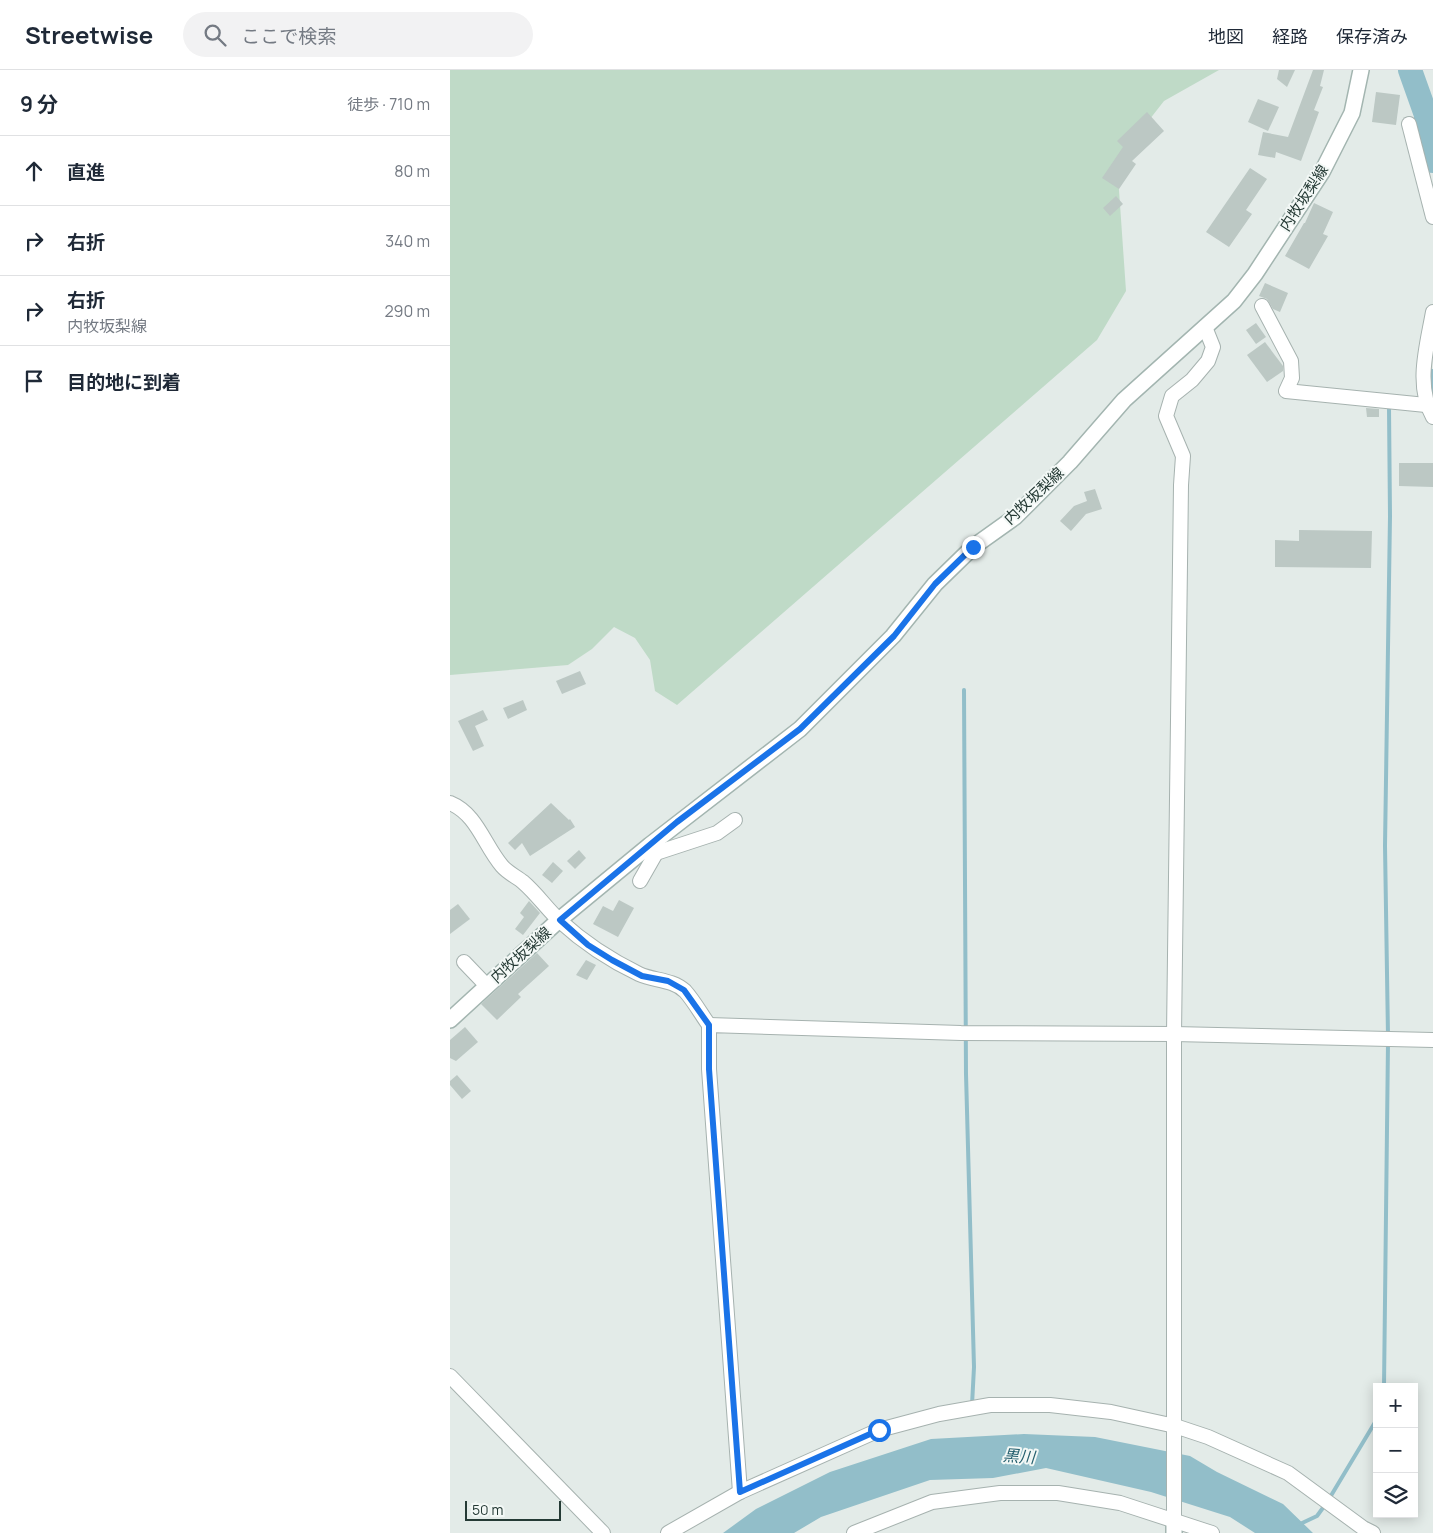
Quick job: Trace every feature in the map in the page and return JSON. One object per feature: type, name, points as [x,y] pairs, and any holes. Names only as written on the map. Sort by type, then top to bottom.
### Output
[{"type":"main road","name":"内牧坂梨線","points":[[450,1020],[560,920],[653,849],[800,729],[894,636],[935,584],[973,547],[1015,517],[1070,462],[1124,400],[1234,301],[1255,274],[1322,172],[1352,113],[1361,70]]},
{"type":"street","points":[[1409,124],[1433,217]]},
{"type":"street","points":[[1262,306],[1291,361],[1292,378],[1286,391],[1430,411],[1423,369],[1433,312]]},
{"type":"street","points":[[1174,1526],[1174,1034],[1181,485],[1184,456],[1166,416],[1172,396],[1192,380],[1208,361],[1213,347],[1205,327]]},
{"type":"street","points":[[450,803],[460,807],[471,818],[504,868],[524,883],[560,920],[588,945],[642,976],[668,981],[684,990],[709,1025],[709,1069],[740,1492]]},
{"type":"street","points":[[640,881],[653,849],[718,834],[734,820]]},
{"type":"street","points":[[464,962],[487,986]]},
{"type":"street","points":[[709,1025],[961,1033],[1174,1034],[1433,1040]]},
{"type":"street","points":[[453,1384],[603,1533]]},
{"type":"street","points":[[668,1533],[740,1492],[879,1430],[939,1414],[990,1405],[1050,1405],[1111,1412],[1175,1426],[1226,1445],[1288,1473],[1363,1528],[1373,1533]]},
{"type":"street","points":[[854,1533],[932,1502],[1000,1493],[1058,1493],[1120,1504],[1174,1526],[1212,1533]]},
{"type":"green space","points":[[450,70],[1219,70],[1164,101],[1117,161],[1126,291],[1097,340],[677,705],[655,691],[650,660],[635,638],[614,627],[592,649],[568,665],[450,675]]},
{"type":"water","name":"黒川","points":[[1024,1434],[1095,1437],[1190,1456],[1217,1472],[1283,1504],[1313,1533],[1255,1533],[1230,1517],[1151,1492],[1046,1468],[993,1478],[930,1480],[821,1517],[794,1533],[723,1533],[756,1509],[830,1472],[931,1439]]},
{"type":"building","points":[[1279,70],[1295,70],[1287,87],[1277,79]]},
{"type":"building","points":[[1313,70],[1324,70],[1320,86],[1323,87],[1314,110],[1319,112],[1301,161],[1276,152],[1275,158],[1258,155],[1263,132],[1288,137]]},
{"type":"building","points":[[1376,92],[1400,95],[1396,125],[1372,122]]},
{"type":"building","points":[[1258,99],[1279,107],[1268,131],[1248,122]]},
{"type":"building","points":[[1147,112],[1164,131],[1132,161],[1136,164],[1119,189],[1102,178],[1123,147],[1117,141]]},
{"type":"building","points":[[1250,168],[1267,179],[1246,210],[1252,214],[1229,247],[1206,232]]},
{"type":"building","points":[[1116,196],[1123,204],[1110,216],[1103,208]]},
{"type":"building","points":[[1314,203],[1333,212],[1323,234],[1328,236],[1309,269],[1285,256],[1305,223]]},
{"type":"building","points":[[1265,283],[1288,293],[1280,312],[1273,309],[1267,299],[1259,296]]},
{"type":"building","points":[[1256,323],[1266,337],[1256,344],[1246,330]]},
{"type":"building","points":[[1265,342],[1283,366],[1283,371],[1267,382],[1247,355]]},
{"type":"building","points":[[1366,408],[1379,409],[1379,417],[1367,417]]},
{"type":"building","points":[[1399,463],[1433,463],[1433,487],[1399,486]]},
{"type":"building","points":[[1095,489],[1102,509],[1086,514],[1071,531],[1060,521],[1074,506],[1087,501],[1084,492]]},
{"type":"building","points":[[1299,530],[1372,531],[1371,568],[1275,567],[1275,540],[1299,541]]},
{"type":"building","points":[[580,671],[586,684],[562,694],[556,681]]},
{"type":"building","points":[[523,700],[527,710],[508,719],[503,708]]},
{"type":"building","points":[[483,710],[488,720],[475,726],[484,746],[473,751],[458,721]]},
{"type":"building","points":[[551,803],[570,819],[575,827],[530,856],[522,843],[515,850],[508,843]]},
{"type":"building","points":[[579,850],[586,858],[575,869],[567,861]]},
{"type":"building","points":[[553,862],[563,871],[552,883],[542,875]]},
{"type":"building","points":[[619,900],[634,908],[618,937],[593,924],[603,906],[613,911]]},
{"type":"building","points":[[529,901],[540,913],[523,935],[515,929],[524,917],[520,913]]},
{"type":"building","points":[[458,904],[470,919],[450,934],[450,910]]},
{"type":"building","points":[[537,953],[549,966],[518,994],[521,997],[497,1020],[481,1004]]},
{"type":"building","points":[[586,960],[596,965],[587,980],[576,975]]},
{"type":"building","points":[[465,1027],[478,1042],[456,1061],[450,1058],[450,1040]]},
{"type":"building","points":[[457,1075],[471,1091],[462,1099],[450,1085],[450,1081]]},
{"type":"waterway","points":[[1410,70],[1426,115],[1426,135],[1433,161]]},
{"type":"waterway","points":[[1433,381],[1431,393],[1433,395]]},
{"type":"waterway","points":[[1388,1036],[1385,846],[1390,516],[1389,408]]},
{"type":"waterway","points":[[964,690],[966,1074],[974,1367],[972,1405]]},
{"type":"waterway","points":[[1384,1383],[1388,1043]]},
{"type":"waterway","points":[[1329,1499],[1373,1426]]},
{"type":"waterway","points":[[1300,1524],[1317,1516],[1325,1505]]},
{"type":"route","points":[[879,1430],[740,1492],[713,1136],[709,1069],[709,1025],[684,990],[668,981],[642,976],[612,960],[588,945],[560,920],[677,822],[800,729],[894,636],[935,584],[973,547]]}]
